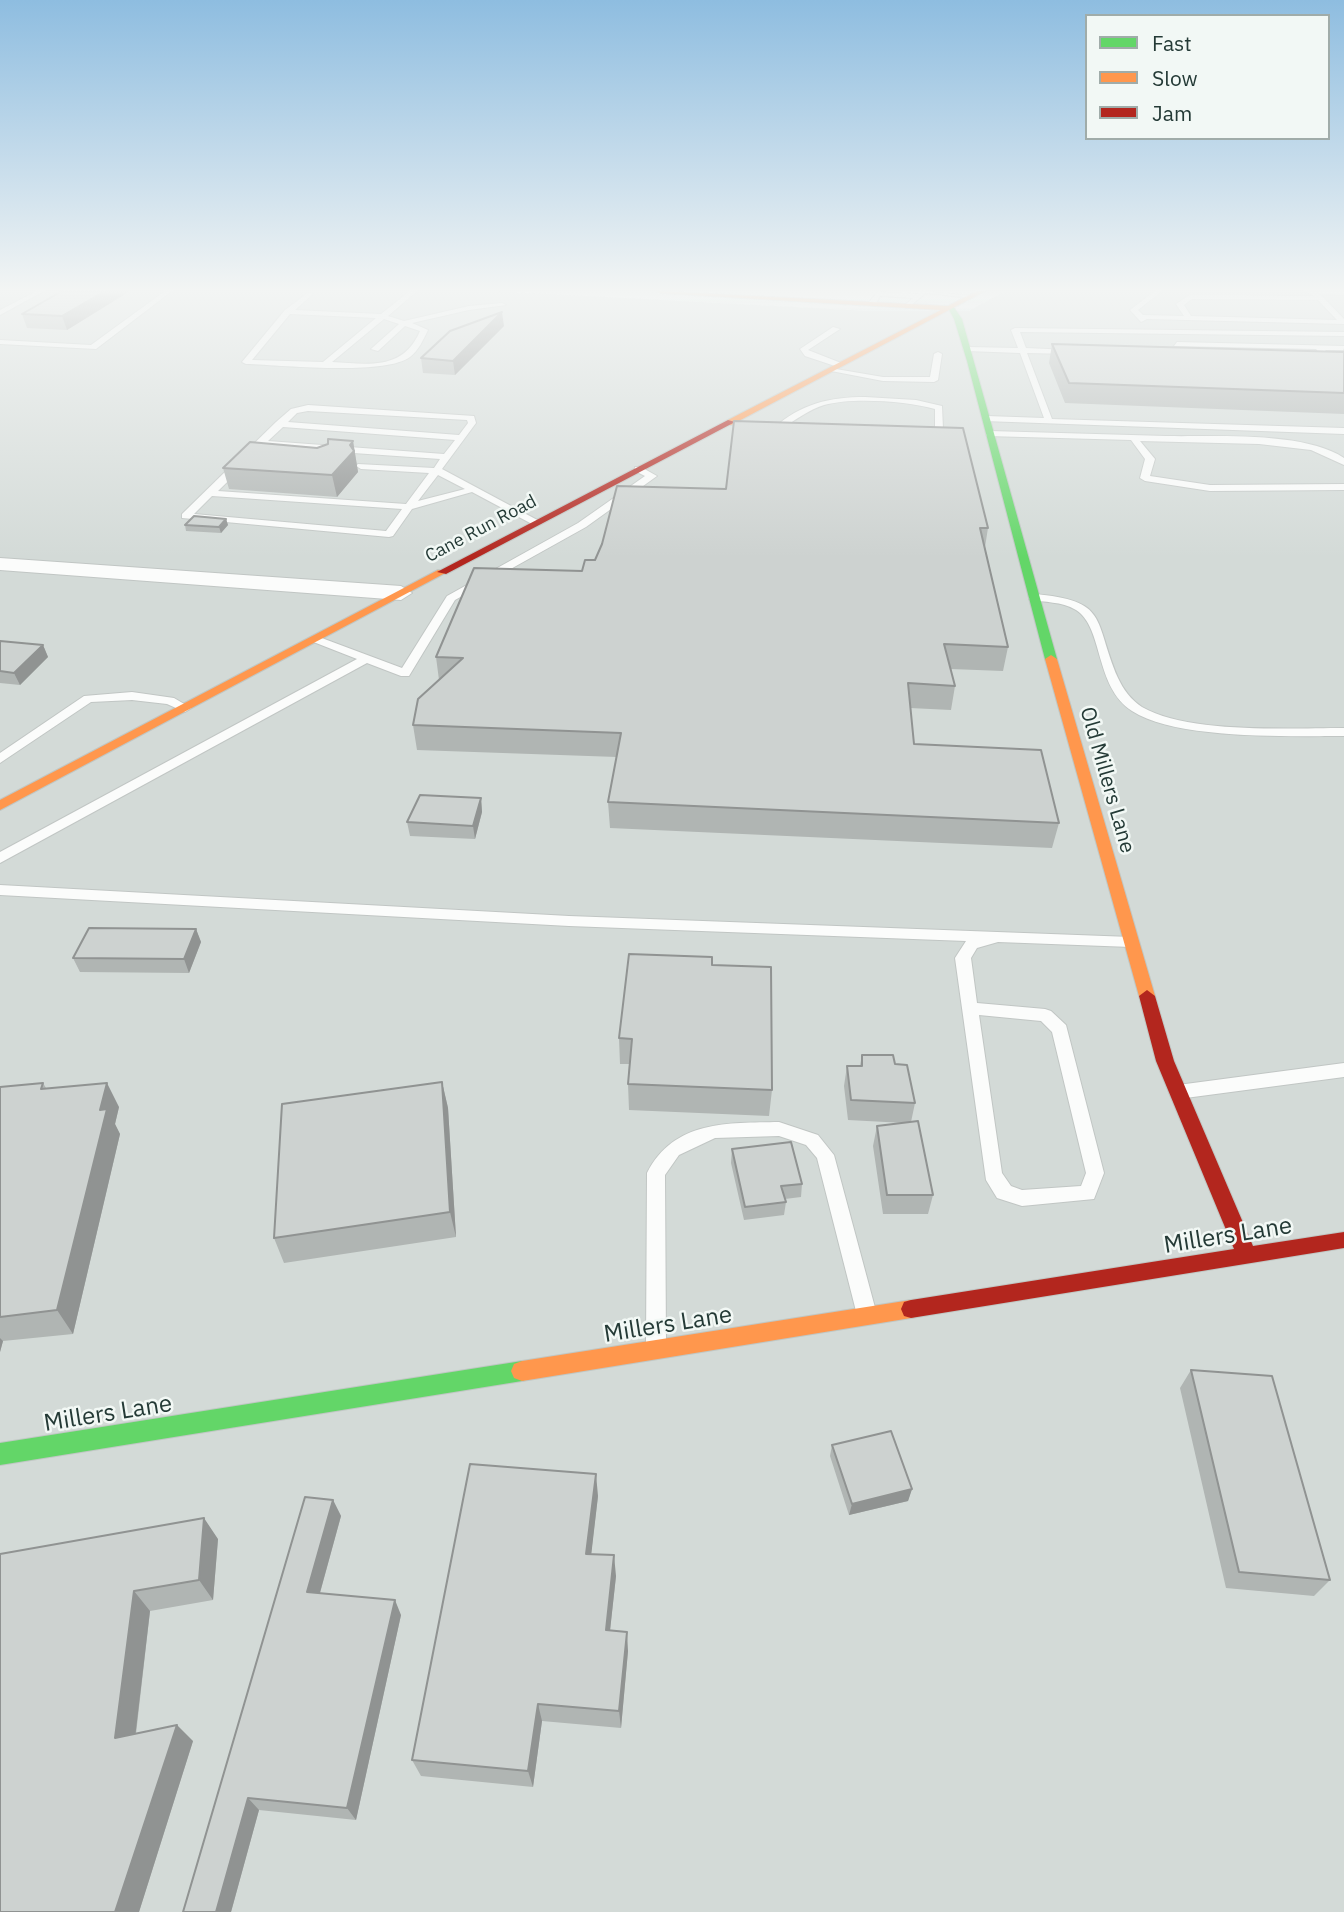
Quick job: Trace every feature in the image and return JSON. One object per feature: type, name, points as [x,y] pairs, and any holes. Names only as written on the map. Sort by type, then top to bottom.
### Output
[{"type":"main road","name":"Cane Run Road","points":[[0,806],[810,380]]},
{"type":"main road","name":"Old Millers Lane","points":[[975,380],[1033,597],[1165,1061],[1247,1256]]},
{"type":"main road","name":"Millers Lane","points":[[0,1454],[1344,1240]]},
{"type":"street","points":[[0,565],[401,593]]},
{"type":"lane","points":[[1034,380],[1049,421]]},
{"type":"lane","points":[[794,429],[774,430],[807,410],[829,401],[919,404],[939,408],[939,429],[912,430]]},
{"type":"lane","points":[[308,408],[471,418],[472,423],[461,438],[389,534],[186,516],[258,443],[294,411],[308,408]]},
{"type":"lane","points":[[988,426],[1049,421],[1344,431]]},
{"type":"lane","points":[[279,424],[461,438]]},
{"type":"lane","points":[[720,426],[743,430]]},
{"type":"lane","points":[[988,426],[1133,437],[1294,444],[1323,449],[1344,462]]},
{"type":"lane","points":[[1133,437],[1150,460],[1145,478],[1210,488],[1284,489],[1344,486]]},
{"type":"lane","points":[[258,443],[448,457]]},
{"type":"lane","points":[[258,458],[271,444]]},
{"type":"lane","points":[[361,466],[438,471],[536,523]]},
{"type":"lane","points":[[315,639],[363,660],[405,673],[451,598],[582,525],[652,475],[638,469]]},
{"type":"lane","points":[[210,493],[408,507],[474,489]]},
{"type":"lane","points":[[1033,597],[1072,602],[1085,610],[1093,619],[1122,696],[1147,714],[1184,726],[1344,732]]},
{"type":"lane","points":[[0,858],[363,660]]},
{"type":"lane","points":[[0,759],[88,699],[132,696],[170,701],[185,708]]},
{"type":"lane","points":[[0,891],[569,921],[1131,942]]},
{"type":"lane","points":[[970,1008],[1045,1015],[1060,1029],[1095,1172],[1087,1193],[1022,1198],[1004,1192],[993,1175],[963,958],[972,944],[998,937]]},
{"type":"lane","points":[[1178,1092],[1344,1070]]},
{"type":"lane","points":[[656,1350],[656,1173],[673,1150],[713,1131],[779,1129],[812,1140],[825,1155],[867,1317]]},
{"type":"shaded area","points":[[0,380],[1344,380],[1344,1912],[0,1912]]},
{"type":"building","points":[[1068,380],[1344,380],[1344,393],[1069,383]]},
{"type":"building","points":[[734,421],[963,428],[988,528],[980,528],[1008,647],[944,644],[955,686],[908,683],[914,744],[1041,750],[1059,823],[608,802],[621,733],[413,725],[418,699],[463,658],[436,657],[474,568],[582,571],[585,560],[595,560],[602,544],[617,486],[726,489]]},
{"type":"building","points":[[328,439],[353,441],[350,445],[354,451],[332,475],[223,468],[250,442],[317,448],[328,444]]},
{"type":"building","points":[[194,516],[226,519],[219,527],[185,525]]},
{"type":"building","points":[[0,641],[43,645],[14,673],[0,671]]},
{"type":"building","points":[[420,795],[481,798],[473,826],[407,822]]},
{"type":"building","points":[[89,928],[196,929],[184,959],[73,958]]},
{"type":"building","points":[[629,954],[712,957],[712,965],[771,967],[772,1090],[628,1084],[632,1039],[619,1038]]},
{"type":"building","points":[[862,1055],[893,1055],[895,1064],[907,1065],[915,1103],[851,1100],[847,1066],[862,1066]]},
{"type":"building","points":[[442,1082],[450,1212],[274,1238],[282,1104]]},
{"type":"building","points":[[43,1083],[41,1089],[107,1083],[100,1110],[107,1109],[57,1310],[0,1317],[0,1087]]},
{"type":"building","points":[[918,1121],[933,1195],[887,1195],[877,1126]]},
{"type":"building","points":[[791,1142],[802,1184],[781,1186],[786,1202],[745,1207],[732,1149]]},
{"type":"building","points":[[1191,1370],[1272,1376],[1330,1580],[1239,1572]]},
{"type":"building","points":[[891,1431],[912,1489],[852,1504],[832,1445]]},
{"type":"building","points":[[470,1464],[596,1474],[586,1554],[614,1555],[606,1630],[627,1632],[619,1711],[538,1704],[528,1771],[412,1760]]},
{"type":"building","points":[[305,1497],[333,1500],[307,1592],[395,1600],[347,1808],[248,1798],[216,1912],[183,1912]]},
{"type":"building","points":[[204,1518],[199,1580],[134,1591],[115,1738],[177,1725],[115,1912],[0,1912],[0,1554]]},
{"type":"traffic: fast","points":[[975,380],[1051,659]]},
{"type":"traffic: fast","points":[[0,1454],[522,1371]]},
{"type":"traffic: slow","points":[[731,422],[811,380]]},
{"type":"traffic: slow","points":[[0,806],[442,572]]},
{"type":"traffic: slow","points":[[1051,659],[1147,996]]},
{"type":"traffic: slow","points":[[522,1371],[911,1309]]},
{"type":"traffic: jam","points":[[442,572],[731,422]]},
{"type":"traffic: jam","points":[[1147,996],[1165,1061],[1247,1256]]},
{"type":"traffic: jam","points":[[911,1309],[1344,1240]]}]
